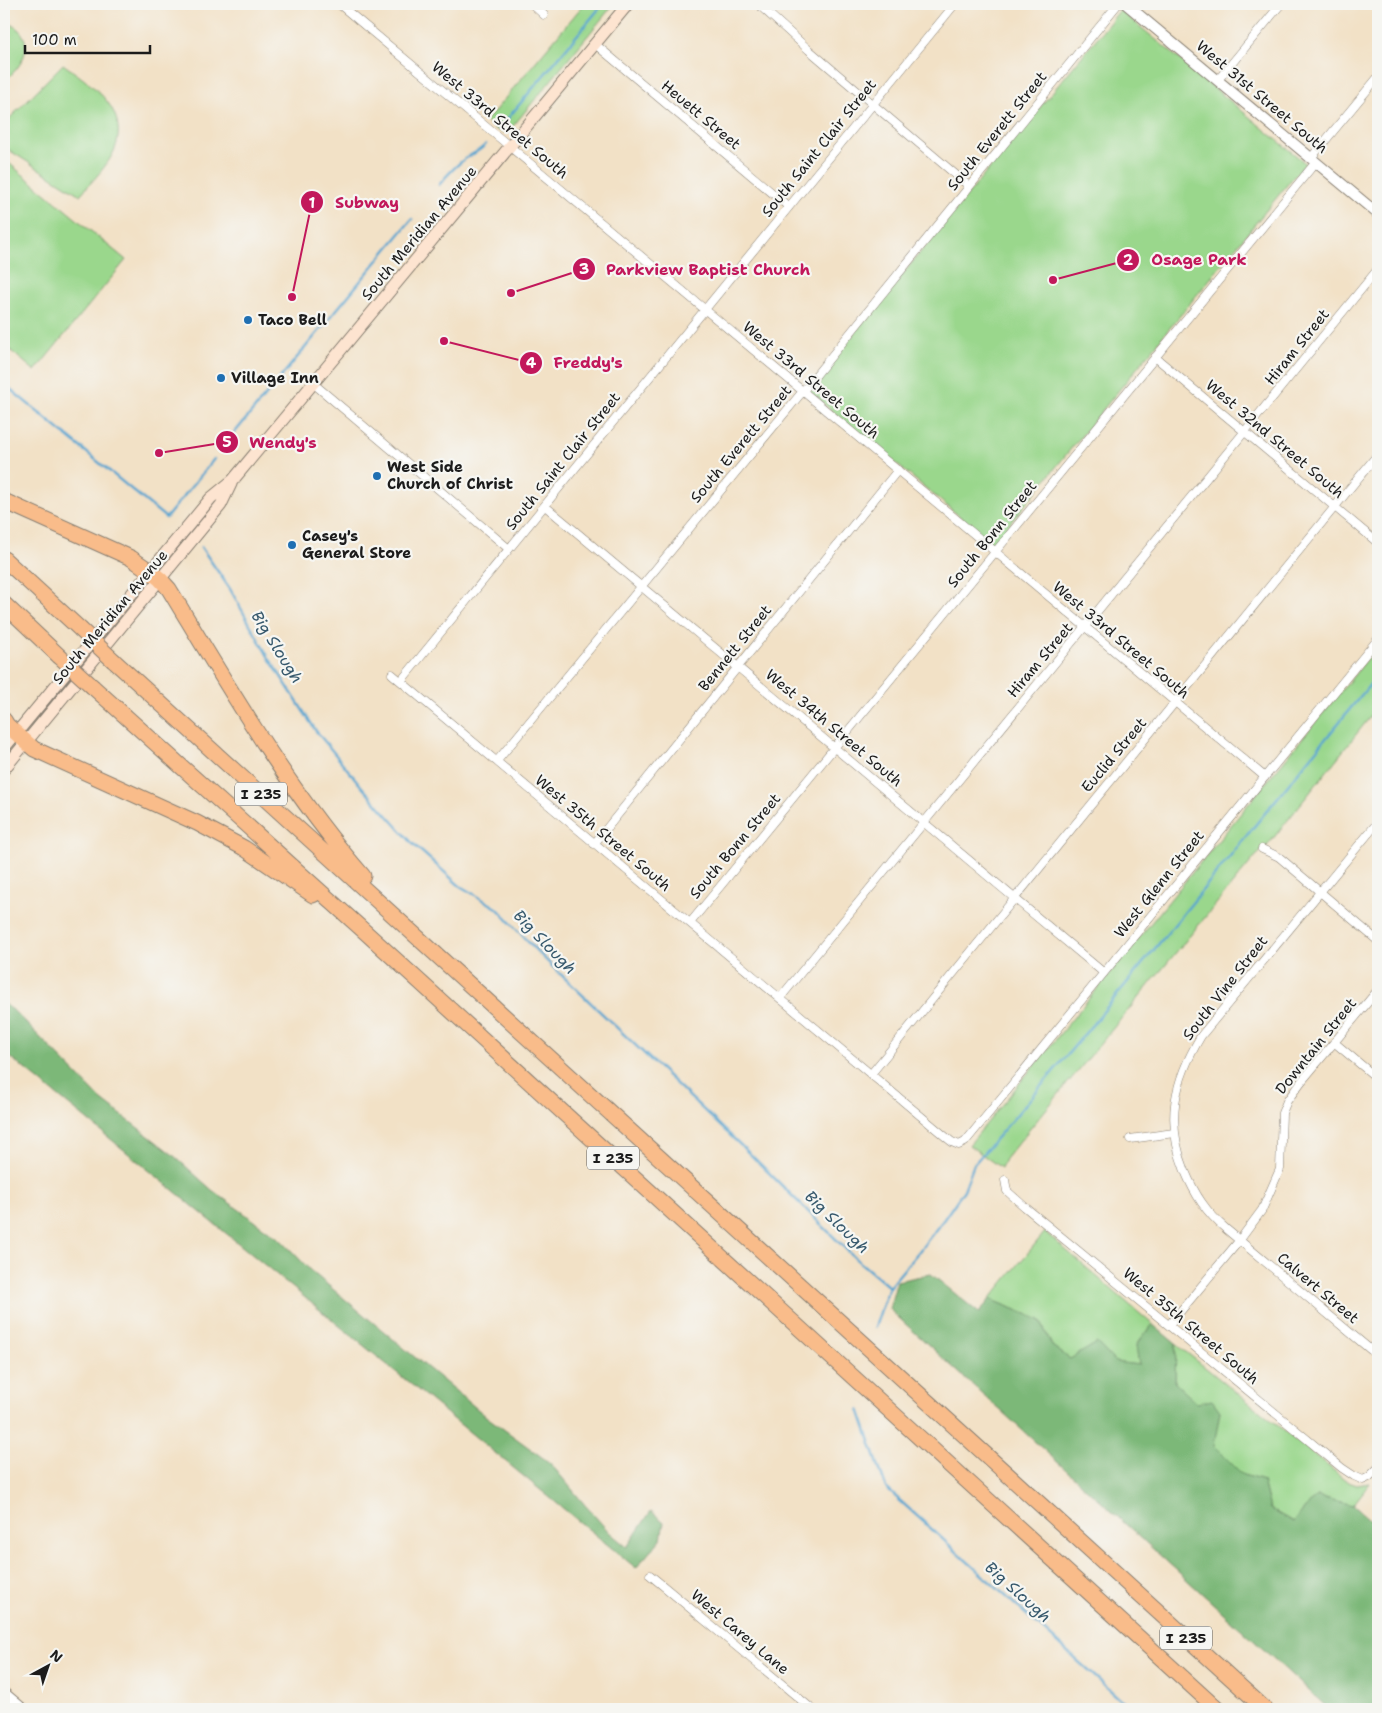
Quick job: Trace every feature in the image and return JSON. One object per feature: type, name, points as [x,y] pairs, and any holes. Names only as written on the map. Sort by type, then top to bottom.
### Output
[{"type":"highway","points":[[4,500],[131,558],[155,575],[169,590],[244,713],[302,799],[338,848],[408,928]]},
{"type":"highway","name":"I 235","points":[[4,559],[1265,1709]]},
{"type":"highway","name":"I 235","points":[[4,604],[1217,1709]]},
{"type":"highway","points":[[4,720],[34,749],[197,823],[244,848],[363,930]]},
{"type":"main road","name":"South Meridian Avenue","points":[[4,768],[21,738],[155,575],[211,498],[233,480],[628,4]]},
{"type":"main road","name":"South Meridian Avenue","points":[[4,748],[21,738]]},
{"type":"street","name":"West 33rd Street South","points":[[339,4],[1265,777]]},
{"type":"street","points":[[532,4],[544,14]]},
{"type":"street","points":[[758,4],[970,186]]},
{"type":"street","name":"South Saint Clair Street","points":[[401,681],[955,4]]},
{"type":"street","name":"West 31st Street South","points":[[1125,4],[1378,214]]},
{"type":"street","name":"South Everett Street","points":[[497,761],[970,186],[1125,4]]},
{"type":"street","points":[[1218,80],[1281,4]]},
{"type":"street","name":"Heuett Street","points":[[595,44],[789,207]]},
{"type":"street","name":"South Bonn Street","points":[[690,923],[1155,357],[1378,77]]},
{"type":"street","name":"Hiram Street","points":[[780,998],[1378,269]]},
{"type":"street","name":"West 32nd Street South","points":[[1155,357],[1378,543]]},
{"type":"street","points":[[314,384],[509,549]]},
{"type":"street","name":"Euclid Street","points":[[871,1074],[1378,454]]},
{"type":"street","name":"Bennett Street","points":[[594,844],[898,470]]},
{"type":"street","name":"West 34th Street South","points":[[544,506],[1104,973]]},
{"type":"street","name":"West Glenn Street","points":[[959,1144],[965,1142],[1378,639]]},
{"type":"street","name":"West 35th Street South","points":[[392,674],[952,1142],[959,1144]]},
{"type":"street","name":"South Vine Street","points":[[1239,1241],[1211,1215],[1196,1196],[1181,1160],[1174,1133],[1174,1109],[1178,1088],[1187,1061],[1198,1041],[1378,822]]},
{"type":"street","points":[[1262,849],[1279,857],[1378,940]]},
{"type":"street","name":"Downtain Street","points":[[1169,1325],[1239,1241],[1262,1210],[1278,1176],[1281,1163],[1282,1113],[1284,1108],[1300,1082],[1378,990]]},
{"type":"street","points":[[1335,1042],[1378,1079]]},
{"type":"street","points":[[1130,1140],[1174,1133]]},
{"type":"street","name":"West 35th Street South","points":[[1005,1180],[1007,1190],[1013,1196],[1342,1468],[1360,1480],[1369,1477],[1378,1468]]},
{"type":"street","name":"Calvert Street","points":[[1239,1241],[1378,1356]]},
{"type":"street","name":"West Carey Lane","points":[[650,1575],[812,1709]]},
{"type":"street","points":[[4,1693],[23,1709]]},
{"type":"green space","points":[[584,4],[614,4],[509,131],[497,130],[486,121]]},
{"type":"green space","points":[[1120,10],[1305,163],[993,544],[807,390]]},
{"type":"green space","points":[[4,21],[14,26],[20,32],[26,46],[22,61],[10,76],[4,71]]},
{"type":"green space","points":[[63,64],[85,80],[105,99],[117,121],[118,134],[112,155],[80,195],[4,147],[4,124]]},
{"type":"green space","points":[[4,159],[126,260],[35,371],[4,345]]},
{"type":"green space","points":[[1378,646],[1378,707],[1268,845],[1255,857],[1005,1159],[1001,1168],[969,1145]]},
{"type":"green space","points":[[4,1004],[13,1010],[102,1100],[172,1154],[212,1190],[281,1240],[311,1271],[487,1417],[550,1463],[609,1532],[627,1547],[651,1511],[664,1522],[661,1539],[636,1568],[4,1052]]},
{"type":"green space","points":[[1045,1232],[1152,1324],[1136,1345],[1139,1365],[1070,1359],[1052,1346],[1040,1320],[990,1299]]},
{"type":"green space","points":[[931,1274],[979,1313],[990,1299],[1040,1320],[1052,1346],[1070,1359],[1097,1343],[1115,1362],[1139,1365],[1136,1346],[1152,1324],[1176,1344],[1175,1383],[1197,1403],[1212,1400],[1220,1411],[1214,1446],[1243,1475],[1263,1481],[1270,1509],[1293,1522],[1316,1496],[1353,1505],[1378,1527],[1378,1709],[1329,1709],[889,1309],[897,1281]]},
{"type":"green space","points":[[1176,1344],[1348,1482],[1357,1485],[1370,1483],[1353,1505],[1316,1496],[1293,1522],[1270,1509],[1263,1481],[1243,1475],[1213,1446],[1220,1411],[1197,1404],[1175,1383]]},
{"type":"waterway","points":[[499,129],[603,4]]},
{"type":"waterway","points":[[439,185],[458,164],[486,144]]},
{"type":"waterway","points":[[222,448],[412,219]]},
{"type":"waterway","points":[[4,384],[166,518],[214,459]]},
{"type":"waterway","name":"Big Slough","points":[[201,547],[230,589],[269,658],[316,731],[362,787],[413,844],[460,886],[497,908],[552,966],[752,1156],[856,1259],[889,1287],[875,1327]]},
{"type":"waterway","points":[[889,1287],[944,1219],[964,1190],[974,1164],[1127,982],[1378,675]]},
{"type":"waterway","name":"Big Slough","points":[[859,1409],[886,1488],[1131,1709]]},
{"type":"place","name":"Osage Park","points":[[1053,280]]},
{"type":"place","name":"Parkview Baptist Church","points":[[511,293]]},
{"type":"place","name":"Subway","points":[[292,297]]},
{"type":"place","name":"Taco Bell","points":[[248,320]]},
{"type":"place","name":"Freddy's","points":[[444,341]]},
{"type":"place","name":"Village Inn","points":[[221,378]]},
{"type":"place","name":"Wendy's","points":[[159,453]]},
{"type":"place","name":"West Side Church of Christ","points":[[377,476]]},
{"type":"place","name":"Casey's General Store","points":[[292,545]]}]
